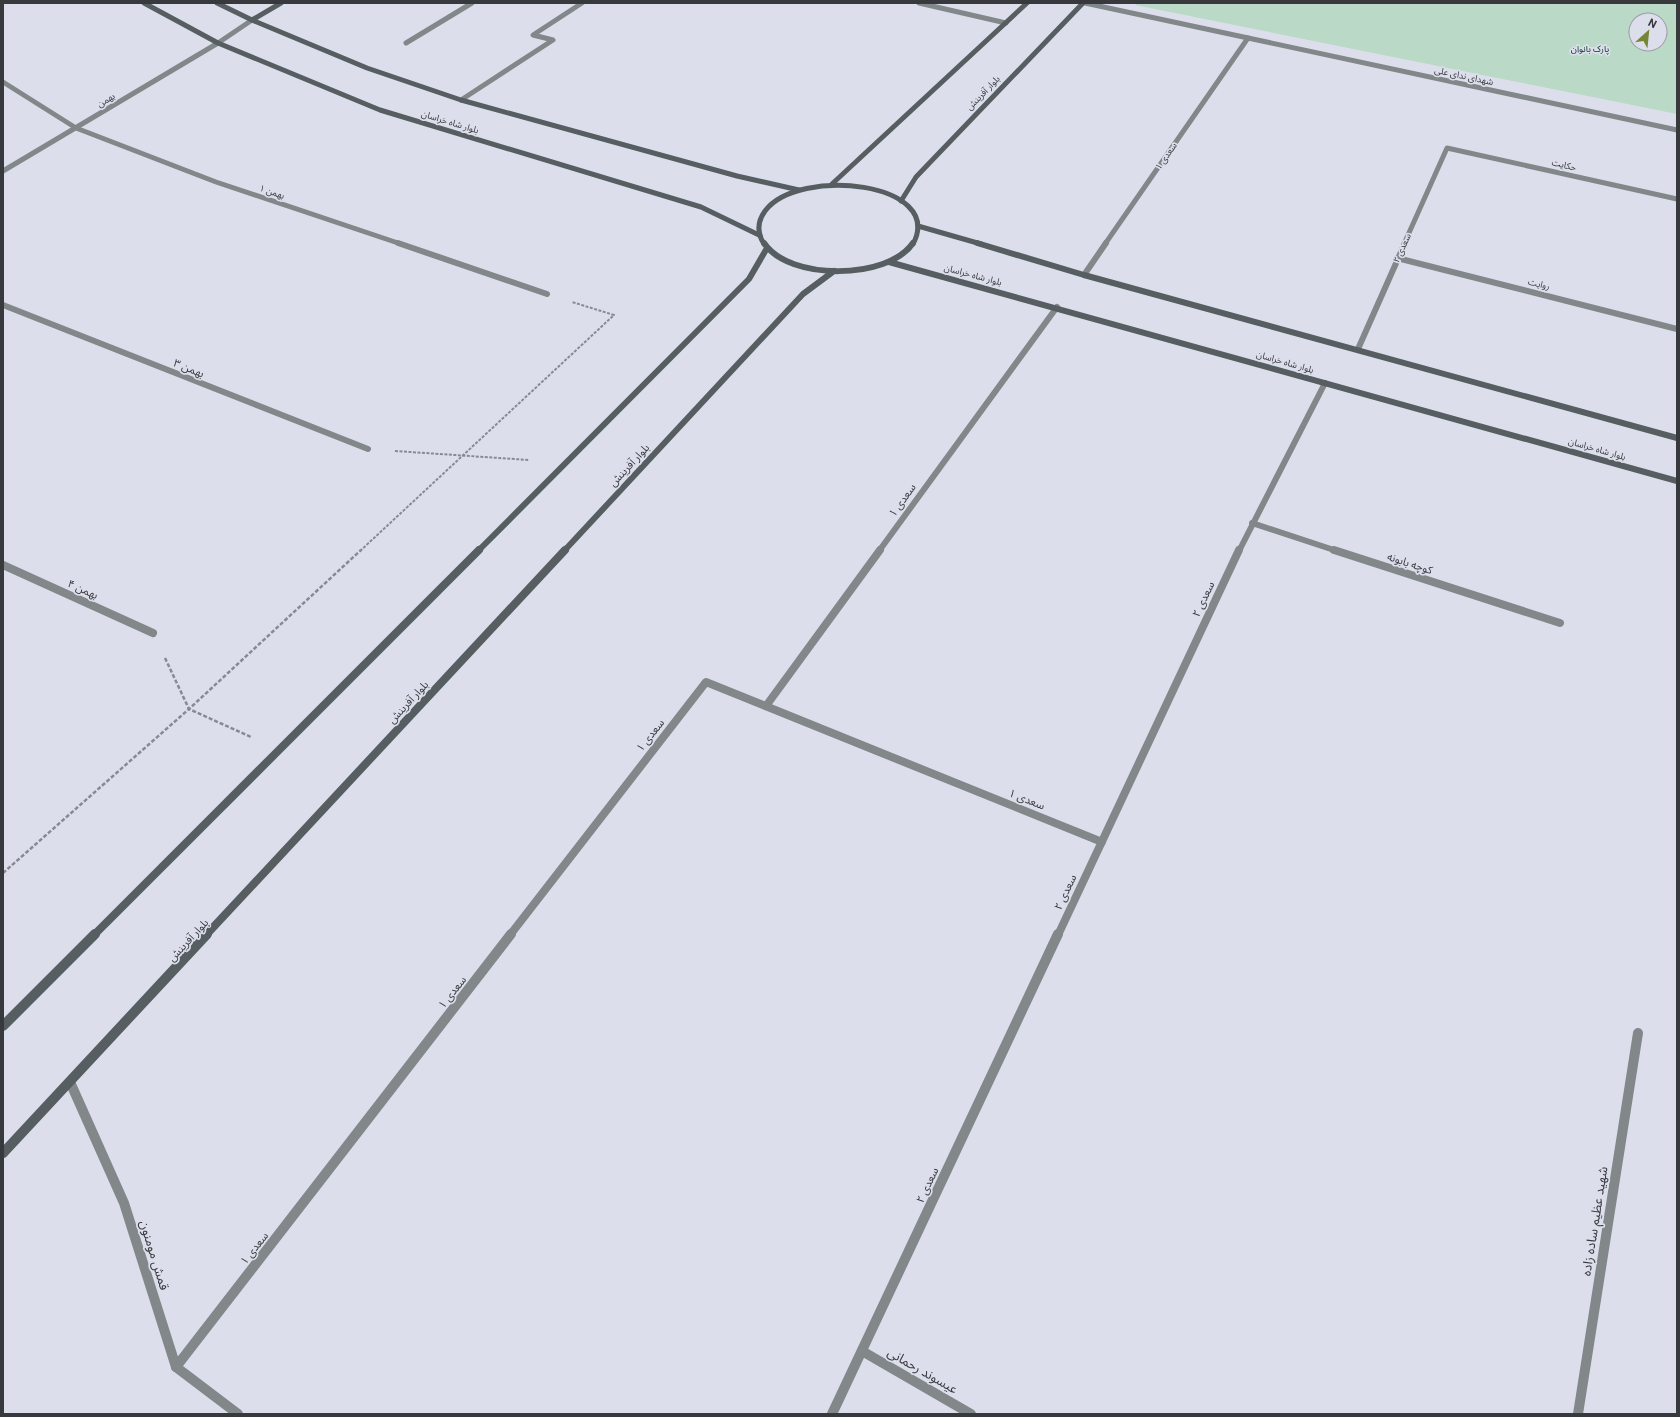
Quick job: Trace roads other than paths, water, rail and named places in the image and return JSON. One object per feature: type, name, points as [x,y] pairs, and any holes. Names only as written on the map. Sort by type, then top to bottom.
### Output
[{"type":"main road","name":"بلوار شاه خراسان","points":[[144,3],[218,43],[380,110],[701,207],[759,236]]},
{"type":"main road","points":[[217,3],[252,20],[367,68],[461,100],[737,176],[799,190]]},
{"type":"main road","points":[[252,20],[282,3]]},
{"type":"main road","points":[[832,184],[1027,3]]},
{"type":"main road","name":"بلوار آفرینش","points":[[901,201],[916,178],[1084,3]]},
{"type":"main road","points":[[832,184],[854,185],[875,189],[901,201],[907,205],[916,216],[918,226],[915,241],[905,253],[888,262],[868,268],[834,271],[799,266],[780,258],[767,248],[759,236],[758,223],[764,211],[775,201],[799,190],[832,184]]},
{"type":"main road","points":[[918,226],[1084,275],[1358,349],[1677,438]]},
{"type":"main road","points":[[3,1026],[750,279],[767,248]]},
{"type":"main road","name":"بلوار شاه خراسان","points":[[888,262],[1057,307],[1677,481]]},
{"type":"main road","name":"بلوار آفرینش","points":[[3,1153],[803,294],[834,271]]},
{"type":"street","points":[[406,43],[472,3]]},
{"type":"street","points":[[461,100],[552,40],[533,35],[582,3]]},
{"type":"street","points":[[919,3],[1006,23]]},
{"type":"street","name":"شهدای ندای علی","points":[[1084,3],[1677,130]]},
{"type":"street","name":"بهمن","points":[[3,171],[218,43],[252,20]]},
{"type":"street","name":"سعدی ۱","points":[[1084,275],[1248,38]]},
{"type":"street","name":"بهمن ۱","points":[[3,82],[76,128],[216,182],[547,294]]},
{"type":"street","name":"حکایت","points":[[1447,148],[1677,200]]},
{"type":"street","name":"سعدی ۲","points":[[1358,349],[1447,148]]},
{"type":"street","name":"روایت","points":[[1397,258],[1677,329]]},
{"type":"street","name":"بهمن ۳","points":[[3,305],[368,449]]},
{"type":"street","name":"سعدی ۱","points":[[766,706],[1057,307]]},
{"type":"street","name":"سعدی ۲","points":[[832,1414],[1252,523],[1325,383]]},
{"type":"street","name":"کوچه بابونه","points":[[1252,523],[1560,623]]},
{"type":"street","name":"بهمن ۴","points":[[3,565],[153,633]]},
{"type":"street","name":"سعدی ۱","points":[[176,1367],[706,682],[1102,842]]},
{"type":"street","name":"شهید عظیم ساده زاده","points":[[1578,1414],[1638,1033]]},
{"type":"street","name":"قمش مومنون","points":[[70,1082],[124,1203],[176,1367]]},
{"type":"street","name":"عیسوند رحمانی","points":[[862,1351],[971,1414]]},
{"type":"street","points":[[176,1367],[238,1414]]},
{"type":"park label","name":"پارک بانوان","points":[[1590,49]]}]
